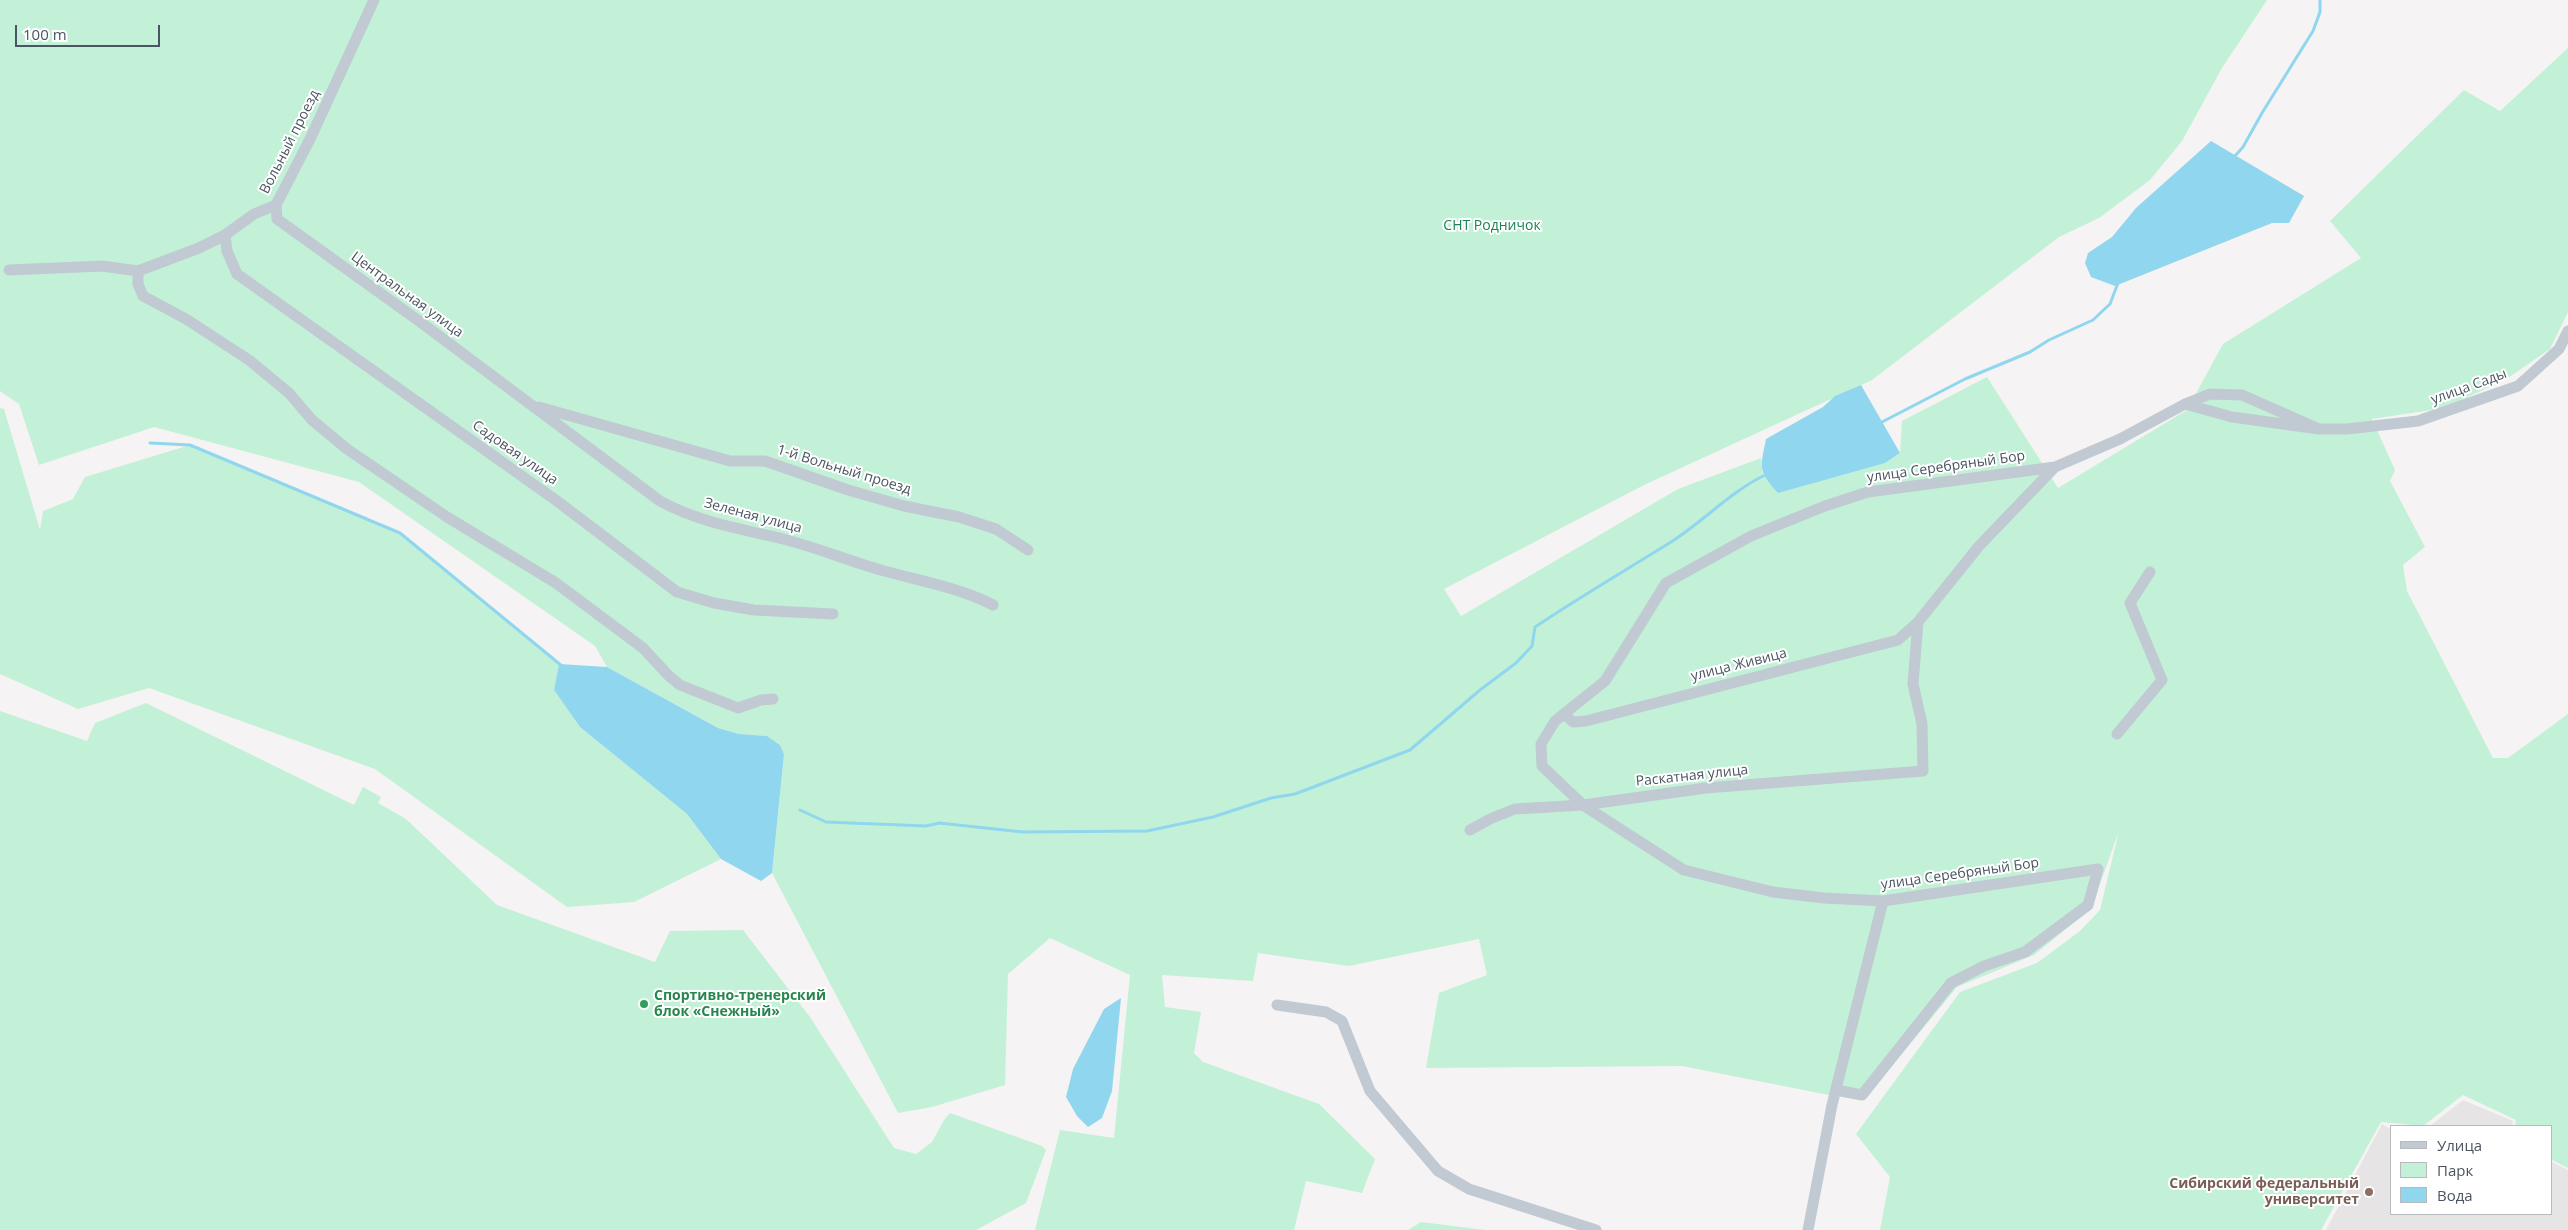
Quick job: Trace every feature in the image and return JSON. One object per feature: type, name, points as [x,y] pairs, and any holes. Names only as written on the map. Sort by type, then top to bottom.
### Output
[{"type":"street","name":"Вольный проезд","points":[[9,270],[102,266],[138,271],[199,248],[225,235],[254,214],[276,205],[311,137],[374,0]]},
{"type":"street","name":"Центральная улица","points":[[276,205],[277,219],[530,404]]},
{"type":"street","name":"Садовая улица","points":[[225,235],[227,250],[237,274],[550,496],[677,592],[714,603],[754,610],[833,614]]},
{"type":"street","points":[[138,271],[138,284],[143,296],[186,319],[249,360],[289,393],[312,420],[347,449],[447,517],[556,583],[644,648],[669,676],[680,684],[738,708],[762,700],[772,699]]},
{"type":"street","name":"улица Сады","points":[[2185,404],[2232,417],[2319,429],[2347,429],[2418,421],[2518,386],[2559,349],[2568,331]]},
{"type":"street","points":[[2055,467],[2120,439],[2185,404],[2210,394],[2242,395],[2319,429]]},
{"type":"street","name":"1-й Вольный проезд","points":[[530,404],[730,461],[765,461],[848,490],[904,506],[959,517],[996,528],[1028,550]]},
{"type":"street","name":"Зеленая улица","points":[[530,404],[660,501],[675,509],[733,528],[785,540],[880,570],[967,592],[993,605]]},
{"type":"street","name":"улица Живица","points":[[1564,714],[1573,722],[1586,721],[1898,640],[1918,622],[1979,546],[2055,467]]},
{"type":"street","name":"улица Серебряный Бор","points":[[1836,1090],[1862,1095],[1951,984],[1984,966],[2025,952],[2088,905],[2098,868],[1883,901],[1824,898],[1773,892],[1684,870],[1583,804],[1542,766],[1541,744],[1555,721],[1605,680],[1666,584],[1750,536],[1825,506],[1868,492],[2055,467]]},
{"type":"street","points":[[2117,734],[2162,680],[2130,603],[2150,572]]},
{"type":"street","name":"Раскатная улица","points":[[1470,830],[1492,818],[1515,809],[1583,804],[1706,788],[1923,771],[1920,750],[1922,724],[1913,684],[1918,622]]},
{"type":"street","points":[[1808,1230],[1836,1090],[1883,901]]},
{"type":"street","points":[[1277,1005],[1326,1012],[1342,1021],[1370,1091],[1438,1171],[1469,1189],[1596,1230]]},
{"type":"shaded area","points":[[2463,1100],[2513,1121],[2512,1125],[2431,1125]]},
{"type":"shaded area","name":"Сибирский федеральный университет","points":[[2382,1124],[2390,1129],[2390,1215],[2553,1215],[2553,1162],[2568,1170],[2568,1230],[2326,1230]]},
{"type":"green space","name":"СНТ Родничок","points":[[0,0],[2267,0],[2222,68],[2182,141],[2150,180],[2099,218],[2059,237],[1872,380],[1644,485],[1444,589],[1461,616],[1678,489],[1761,458],[1763,476],[1885,463],[1900,453],[1902,421],[1987,377],[2058,488],[2187,410],[2223,344],[2361,258],[2330,221],[2464,90],[2500,111],[2568,48],[2568,312],[2550,349],[2508,378],[2445,408],[2372,419],[2395,470],[2390,481],[2425,547],[2403,565],[2407,591],[2493,758],[2508,758],[2568,714],[2568,1168],[2553,1160],[2553,1125],[2515,1125],[2516,1120],[2463,1095],[2424,1125],[2381,1122],[2321,1230],[1880,1230],[1890,1177],[1856,1134],[1960,992],[2037,963],[2080,931],[2100,910],[2119,831],[2091,909],[2034,955],[1957,987],[1865,1099],[1834,1096],[1682,1066],[1426,1068],[1439,993],[1487,975],[1479,939],[1349,966],[1258,953],[1253,981],[1162,975],[1165,1007],[1201,1012],[1194,1053],[1203,1062],[1319,1104],[1375,1159],[1362,1193],[1306,1181],[1294,1230],[1035,1230],[1060,1130],[1114,1138],[1130,975],[1050,938],[1008,974],[1005,1085],[932,1107],[898,1113],[772,873],[784,754],[780,745],[767,736],[739,734],[718,728],[607,667],[595,646],[359,482],[154,427],[39,465],[19,404],[0,391]]},
{"type":"green space","points":[[0,408],[4,409],[40,530],[43,511],[73,499],[85,477],[190,445],[400,533],[559,664],[554,690],[580,727],[687,814],[721,859],[634,902],[567,907],[375,769],[149,688],[78,709],[0,674]]},
{"type":"green space","points":[[146,703],[354,805],[363,787],[381,797],[378,803],[406,819],[497,905],[655,962],[670,931],[743,930],[810,1017],[894,1148],[916,1154],[932,1142],[950,1113],[1042,1146],[1046,1150],[1026,1203],[976,1230],[0,1230],[0,711],[87,741],[95,723]]},
{"type":"green space","points":[[1421,1222],[1486,1230],[1408,1230]]},
{"type":"water","points":[[2211,141],[2304,196],[2289,223],[2272,223],[2115,286],[2091,277],[2085,263],[2088,253],[2112,237],[2136,208]]},
{"type":"water","points":[[1861,385],[1900,453],[1885,463],[1778,493],[1762,469],[1766,439],[1823,407],[1835,396]]},
{"type":"water","points":[[559,664],[607,667],[718,728],[739,734],[767,736],[780,745],[784,754],[772,873],[761,881],[721,859],[687,814],[580,727],[554,690]]},
{"type":"water","points":[[1121,998],[1112,1091],[1102,1118],[1088,1127],[1077,1116],[1066,1097],[1073,1069],[1104,1009]]},
{"type":"waterway","points":[[2234,157],[2243,147],[2313,31],[2320,12],[2320,0]]},
{"type":"waterway","points":[[1880,423],[1965,379],[2030,352],[2049,340],[2093,320],[2110,304],[2118,283]]},
{"type":"waterway","points":[[150,443],[190,445],[400,533],[562,666]]},
{"type":"waterway","points":[[800,810],[826,822],[926,826],[939,823],[1023,832],[1147,831],[1213,817],[1271,798],[1295,794],[1410,750],[1480,690],[1516,663],[1532,646],[1535,627],[1671,542],[1728,498],[1765,475]]},
{"type":"place","name":"Спортивно-тренерский блок «Снежный»","points":[[644,1004]]},
{"type":"place","name":"Сибирский федеральный университет","points":[[2369,1192]]}]
